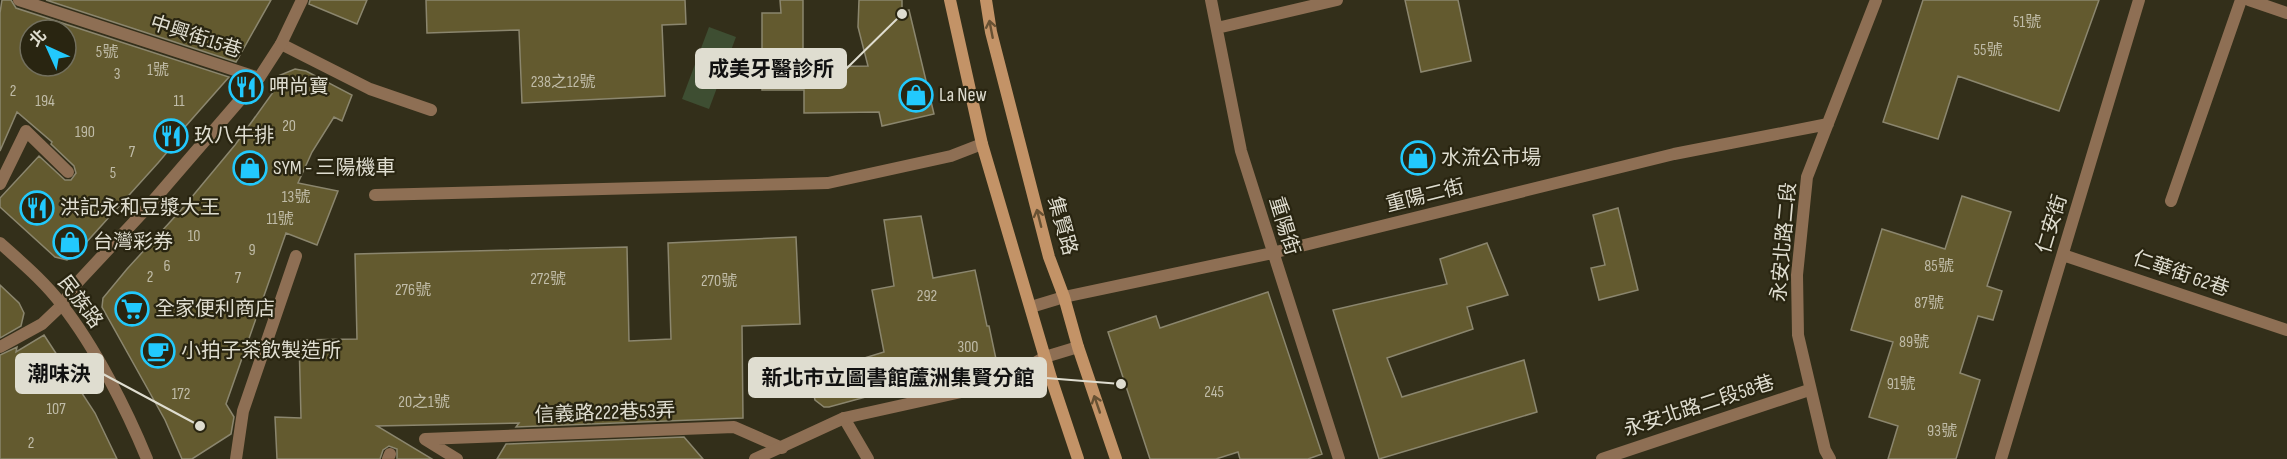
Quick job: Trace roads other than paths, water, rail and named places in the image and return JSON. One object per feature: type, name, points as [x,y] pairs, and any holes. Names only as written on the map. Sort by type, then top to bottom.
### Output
[{"type":"main road","points":[[950,0],[982,144],[1045,357],[1078,459]]},
{"type":"main road","name":"集賢路","points":[[986,0],[991,32],[1049,257],[1116,459]]},
{"type":"street","name":"中興街15巷","points":[[19,0],[260,78]]},
{"type":"street","points":[[0,347],[42,324],[62,305],[77,283],[146,209],[260,78],[281,45],[302,0]]},
{"type":"street","name":"重陽街","points":[[1211,0],[1241,151],[1339,459]]},
{"type":"street","points":[[1216,28],[1338,0]]},
{"type":"street","name":"永安北路二段","points":[[1830,459],[1825,450],[1809,390],[1798,335],[1797,274],[1807,177],[1876,0]]},
{"type":"street","name":"仁安街","points":[[2001,459],[2139,0]]},
{"type":"street","points":[[2171,201],[2241,0]]},
{"type":"street","points":[[2249,0],[2287,13]]},
{"type":"street","points":[[281,45],[370,89],[431,110]]},
{"type":"street","name":"重陽二街","points":[[1031,306],[1272,253],[1674,154],[1828,124]]},
{"type":"street","points":[[0,184],[26,131],[68,172]]},
{"type":"street","points":[[375,195],[828,183],[951,156],[982,144]]},
{"type":"street","name":"民族路","points":[[0,243],[62,305],[90,347],[132,423],[147,459]]},
{"type":"street","name":"仁華街 62巷","points":[[2063,255],[2287,330]]},
{"type":"street","points":[[236,459],[243,411],[296,256]]},
{"type":"street","points":[[756,459],[844,418],[1002,384],[1045,357],[1078,347]]},
{"type":"street","name":"永安北路二段58巷","points":[[1602,459],[1809,390]]},
{"type":"street","points":[[844,418],[868,459]]},
{"type":"street","name":"信義路222巷53弄","points":[[456,459],[424,439],[734,427],[782,448]]},
{"type":"place","name":"成美牙醫診所","points":[[902,14]]},
{"type":"place","name":"呷尚寶","points":[[246,87]]},
{"type":"place","name":"La New","points":[[916,95]]},
{"type":"place","name":"玖八牛排","points":[[171,136]]},
{"type":"place","name":"水流公市場","points":[[1418,158]]},
{"type":"place","name":"SYM - 三陽機車","points":[[250,168]]},
{"type":"place","name":"洪記永和豆漿大王","points":[[37,208]]},
{"type":"place","name":"台灣彩券","points":[[70,242]]},
{"type":"place","name":"全家便利商店","points":[[132,309]]},
{"type":"place","name":"小拍子茶飲製造所","points":[[158,351]]},
{"type":"place","name":"新北市立圖書館蘆洲集賢分館","points":[[1121,384]]},
{"type":"place","name":"潮味決","points":[[200,426]]}]
